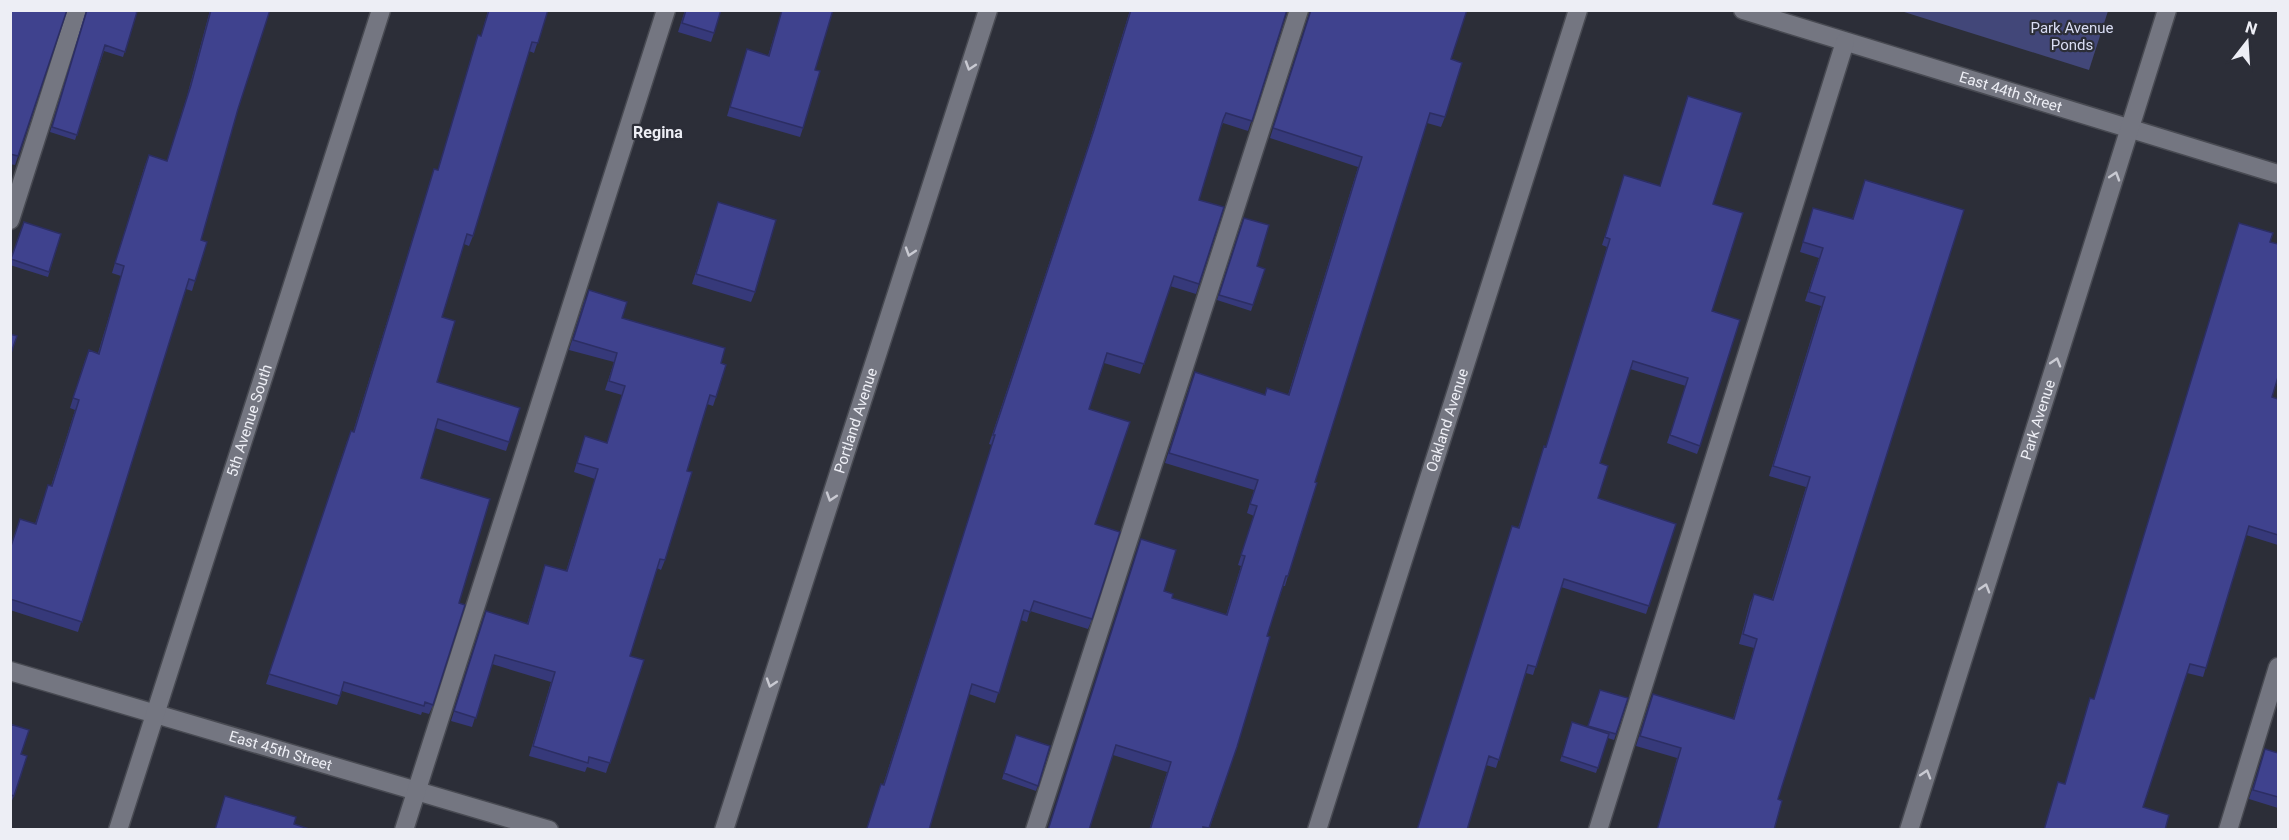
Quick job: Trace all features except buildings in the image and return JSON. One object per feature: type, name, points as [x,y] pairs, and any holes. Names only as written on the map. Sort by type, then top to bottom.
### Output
[{"type":"street","points":[[10,220],[77,10]]},
{"type":"street","name":"5th Avenue South","points":[[118,830],[381,10]]},
{"type":"street","points":[[404,830],[666,10]]},
{"type":"street","name":"Portland Avenue","points":[[724,830],[988,10]]},
{"type":"street","points":[[1035,830],[1299,10]]},
{"type":"street","name":"Oakland Avenue","points":[[1317,830],[1578,10]]},
{"type":"street","name":"East 44th Street","points":[[1743,10],[2278,174]]},
{"type":"street","name":"Park Avenue","points":[[1909,830],[2167,10]]},
{"type":"street","points":[[1598,830],[1845,42]]},
{"type":"street","points":[[2228,830],[2278,667]]},
{"type":"street","name":"East 45th Street","points":[[10,671],[549,830]]},
{"type":"green space","name":"Park Avenue Ponds","points":[[1901,11],[2108,11],[2089,70]]},
{"type":"district","name":"Regina","points":[[658,132]]}]
